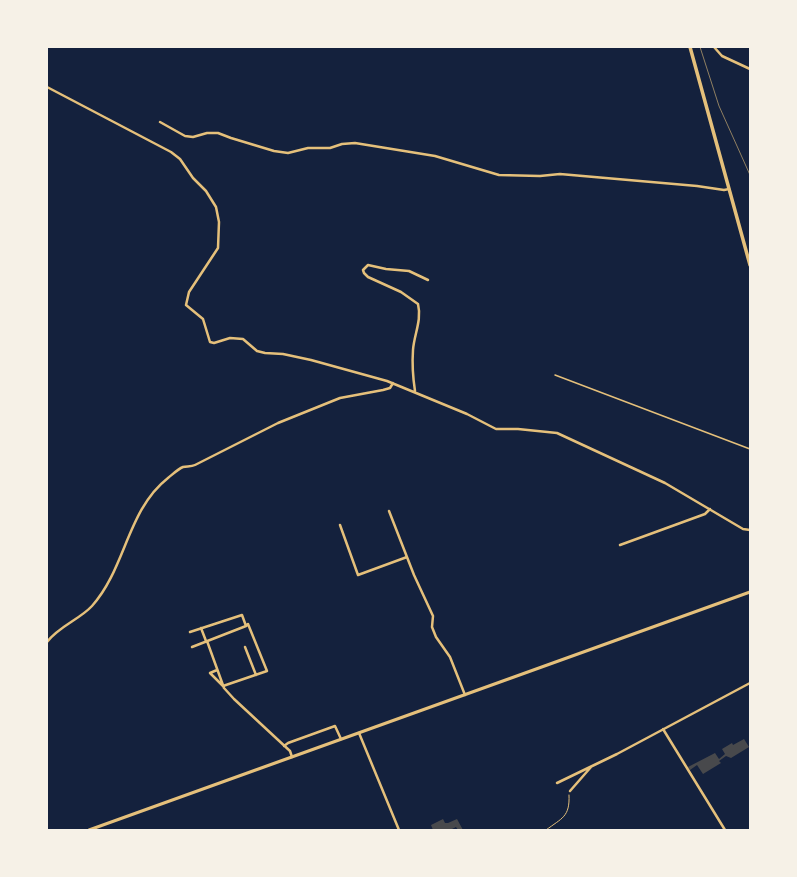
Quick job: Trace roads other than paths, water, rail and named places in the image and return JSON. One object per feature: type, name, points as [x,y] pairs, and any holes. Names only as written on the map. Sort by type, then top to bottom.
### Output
[{"type":"main road","points":[[690,47],[750,265]]},
{"type":"street","points":[[714,47],[722,56],[750,69]]},
{"type":"street","points":[[47,87],[171,152],[180,159],[216,207],[220,222],[218,248],[189,292],[186,305],[203,319],[210,342],[214,343],[230,338],[242,339],[256,351],[311,360],[393,384],[414,391],[467,414],[496,429],[518,428],[557,433],[665,483],[743,529],[750,530]]},
{"type":"street","points":[[160,122],[186,136],[193,137],[207,133],[218,133],[252,145],[288,153],[308,148],[326,148],[342,144],[355,143],[435,156],[499,175],[516,174],[540,176],[560,174],[697,186],[724,190],[729,189]]},
{"type":"street","points":[[414,391],[413,356],[420,316],[418,304],[390,286],[368,277],[363,270],[368,265],[374,265],[386,270],[409,271],[428,280]]},
{"type":"street","points":[[47,642],[55,632],[92,606],[105,587],[131,528],[147,500],[162,483],[182,467],[195,465],[278,423],[340,398],[383,390],[390,388],[393,384]]},
{"type":"street","points":[[620,545],[705,514],[710,509]]},
{"type":"street","points":[[389,511],[433,616],[432,627],[436,637],[450,657],[465,695]]},
{"type":"street","points":[[340,526],[358,575],[407,557]]},
{"type":"street","points":[[90,830],[750,592]]},
{"type":"street","points":[[190,632],[242,614],[246,626]]},
{"type":"street","points":[[192,647],[248,624],[267,670],[223,686]]},
{"type":"street","points":[[201,628],[223,686]]},
{"type":"street","points":[[245,647],[256,675]]},
{"type":"street","points":[[217,670],[210,673],[234,699],[290,751],[292,757]]},
{"type":"street","points":[[557,783],[750,683]]},
{"type":"street","points":[[284,746],[288,743],[335,726],[341,740]]},
{"type":"street","points":[[663,729],[725,830]]},
{"type":"street","points":[[359,733],[399,830]]},
{"type":"street","points":[[570,791],[594,765]]},
{"type":"lane","points":[[555,375],[750,449]]},
{"type":"railway","points":[[700,47],[719,106],[750,175]]}]
